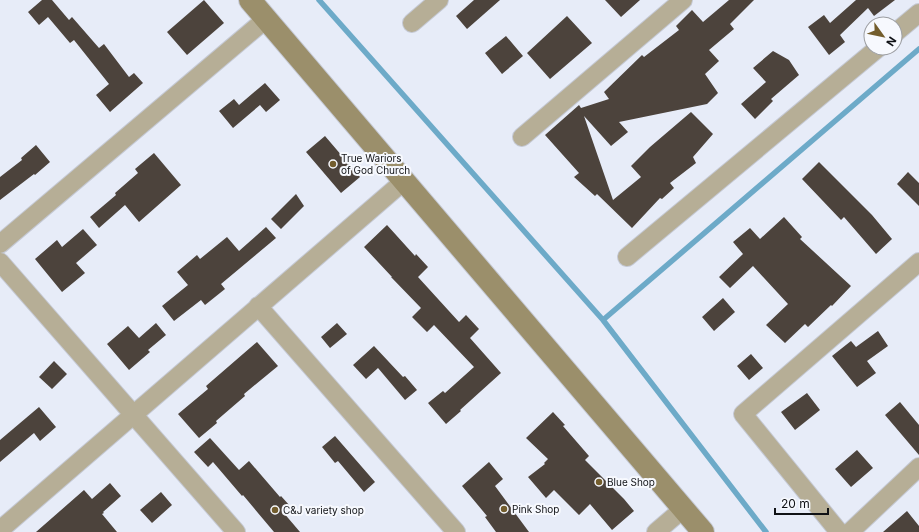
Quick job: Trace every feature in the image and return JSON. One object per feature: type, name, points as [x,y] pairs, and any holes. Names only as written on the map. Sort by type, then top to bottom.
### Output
[{"type":"street","points":[[250,0],[703,532]]},
{"type":"street","points":[[412,23],[439,0]]},
{"type":"street","points":[[522,137],[683,0]]},
{"type":"street","points":[[903,26],[919,13]]},
{"type":"street","points":[[0,244],[266,18]]},
{"type":"street","points":[[627,257],[868,56]]},
{"type":"street","points":[[0,530],[404,181]]},
{"type":"street","points":[[0,262],[236,532]]},
{"type":"street","points":[[839,532],[743,414],[919,262]]},
{"type":"street","points":[[258,306],[456,532]]},
{"type":"street","points":[[850,532],[919,467]]},
{"type":"street","points":[[656,532],[683,509]]},
{"type":"building","points":[[42,0],[52,0],[69,20],[72,17],[99,48],[104,44],[129,77],[134,73],[143,83],[110,112],[96,95],[109,84],[74,40],[70,43],[48,17],[39,25],[28,12]]},
{"type":"building","points":[[204,0],[224,23],[187,55],[167,32]]},
{"type":"building","points":[[474,0],[500,0],[467,29],[456,16]]},
{"type":"building","points":[[605,0],[640,0],[621,17]]},
{"type":"building","points":[[729,0],[754,0],[730,24],[734,29],[709,50],[719,61],[705,74],[718,93],[707,104],[619,122],[628,132],[611,146],[584,116],[613,200],[641,177],[631,166],[650,147],[691,112],[713,134],[693,157],[696,163],[670,183],[674,188],[662,199],[660,198],[632,228],[597,194],[595,196],[574,177],[579,173],[545,135],[579,105],[581,108],[609,99],[604,92],[642,55],[644,57],[679,30],[676,26],[692,10],[703,22]]},
{"type":"building","points":[[856,0],[895,0],[874,16],[868,8],[840,35],[845,42],[829,55],[808,27],[824,15],[830,23]]},
{"type":"building","points":[[567,16],[592,43],[550,79],[527,53]]},
{"type":"building","points":[[506,36],[523,56],[502,74],[485,53]]},
{"type":"building","points":[[773,51],[789,60],[799,75],[771,99],[773,101],[755,119],[741,104],[766,82],[753,68]]},
{"type":"building","points":[[265,83],[280,100],[266,112],[260,105],[233,128],[219,111],[234,99],[239,105]]},
{"type":"building","name":"True Wariors of God Church","points":[[325,136],[360,177],[341,193],[306,152]]},
{"type":"building","points":[[36,145],[50,162],[35,175],[34,174],[0,200],[0,177],[22,160],[21,158]]},
{"type":"building","points":[[154,153],[181,185],[139,222],[125,205],[99,228],[90,217],[116,195],[115,193],[138,173],[135,169]]},
{"type":"building","points":[[819,162],[872,215],[892,239],[876,254],[844,217],[841,220],[802,179]]},
{"type":"building","points":[[908,172],[919,183],[919,206],[897,184]]},
{"type":"building","points":[[296,194],[304,206],[281,229],[271,219]]},
{"type":"building","points":[[784,217],[802,237],[800,239],[851,286],[832,306],[831,305],[808,327],[805,324],[785,343],[766,325],[788,304],[753,266],[730,288],[719,277],[743,254],[733,242],[750,228],[760,239]]},
{"type":"building","points":[[387,225],[415,256],[416,254],[428,267],[418,277],[459,322],[466,315],[479,329],[470,338],[501,373],[446,424],[428,403],[443,391],[445,393],[474,367],[434,325],[427,332],[412,317],[421,308],[364,247]]},
{"type":"building","points":[[266,227],[276,238],[221,284],[225,289],[205,305],[201,300],[174,321],[162,306],[188,285],[177,272],[197,255],[200,259],[227,237],[239,251]]},
{"type":"building","points":[[83,229],[97,245],[76,263],[85,273],[62,292],[35,259],[57,240],[62,247]]},
{"type":"building","points":[[723,298],[735,312],[714,331],[702,317]]},
{"type":"building","points":[[156,323],[166,335],[148,350],[150,352],[129,370],[107,344],[128,326],[139,338]]},
{"type":"building","points":[[337,323],[347,334],[330,348],[321,337]]},
{"type":"building","points":[[878,331],[888,346],[867,361],[876,373],[857,387],[832,356],[851,341],[856,347]]},
{"type":"building","points":[[257,342],[278,366],[244,394],[245,396],[199,438],[178,414],[208,389],[206,386]]},
{"type":"building","points":[[374,346],[403,377],[405,376],[417,390],[405,400],[378,368],[366,379],[353,365]]},
{"type":"building","points":[[751,354],[763,368],[749,380],[737,366]]},
{"type":"building","points":[[54,361],[67,374],[52,389],[39,377]]},
{"type":"building","points":[[807,393],[820,410],[795,430],[781,412]]},
{"type":"building","points":[[900,402],[919,425],[919,455],[885,415]]},
{"type":"building","points":[[39,407],[56,427],[40,441],[34,433],[0,462],[0,440]]},
{"type":"building","points":[[553,412],[589,456],[585,460],[634,511],[612,530],[590,504],[579,515],[554,490],[546,498],[528,477],[545,464],[544,463],[548,459],[526,438]]},
{"type":"building","points":[[335,436],[375,482],[364,492],[338,461],[335,463],[322,447]]},
{"type":"building","points":[[210,438],[239,470],[249,461],[280,497],[281,496],[290,506],[283,512],[300,532],[274,532],[213,462],[208,467],[194,452]]},
{"type":"building","points":[[857,450],[873,468],[851,487],[835,469]]},
{"type":"building","points":[[489,462],[503,479],[495,486],[529,532],[496,532],[485,517],[487,516],[462,486]]},
{"type":"building","points":[[110,483],[121,496],[102,514],[117,532],[36,532],[84,490],[92,499]]},
{"type":"building","points":[[161,492],[172,505],[152,523],[140,510]]},
{"type":"building","points":[[907,511],[919,526],[919,532],[883,532]]},
{"type":"waterway","points":[[319,0],[603,320],[766,532]]},
{"type":"waterway","points":[[603,320],[919,49]]},
{"type":"place","name":"True Wariors of God Church","points":[[333,164]]},
{"type":"place","name":"Blue Shop","points":[[599,482]]},
{"type":"place","name":"Pink Shop","points":[[504,509]]},
{"type":"place","name":"C&J variety shop","points":[[275,510]]}]
